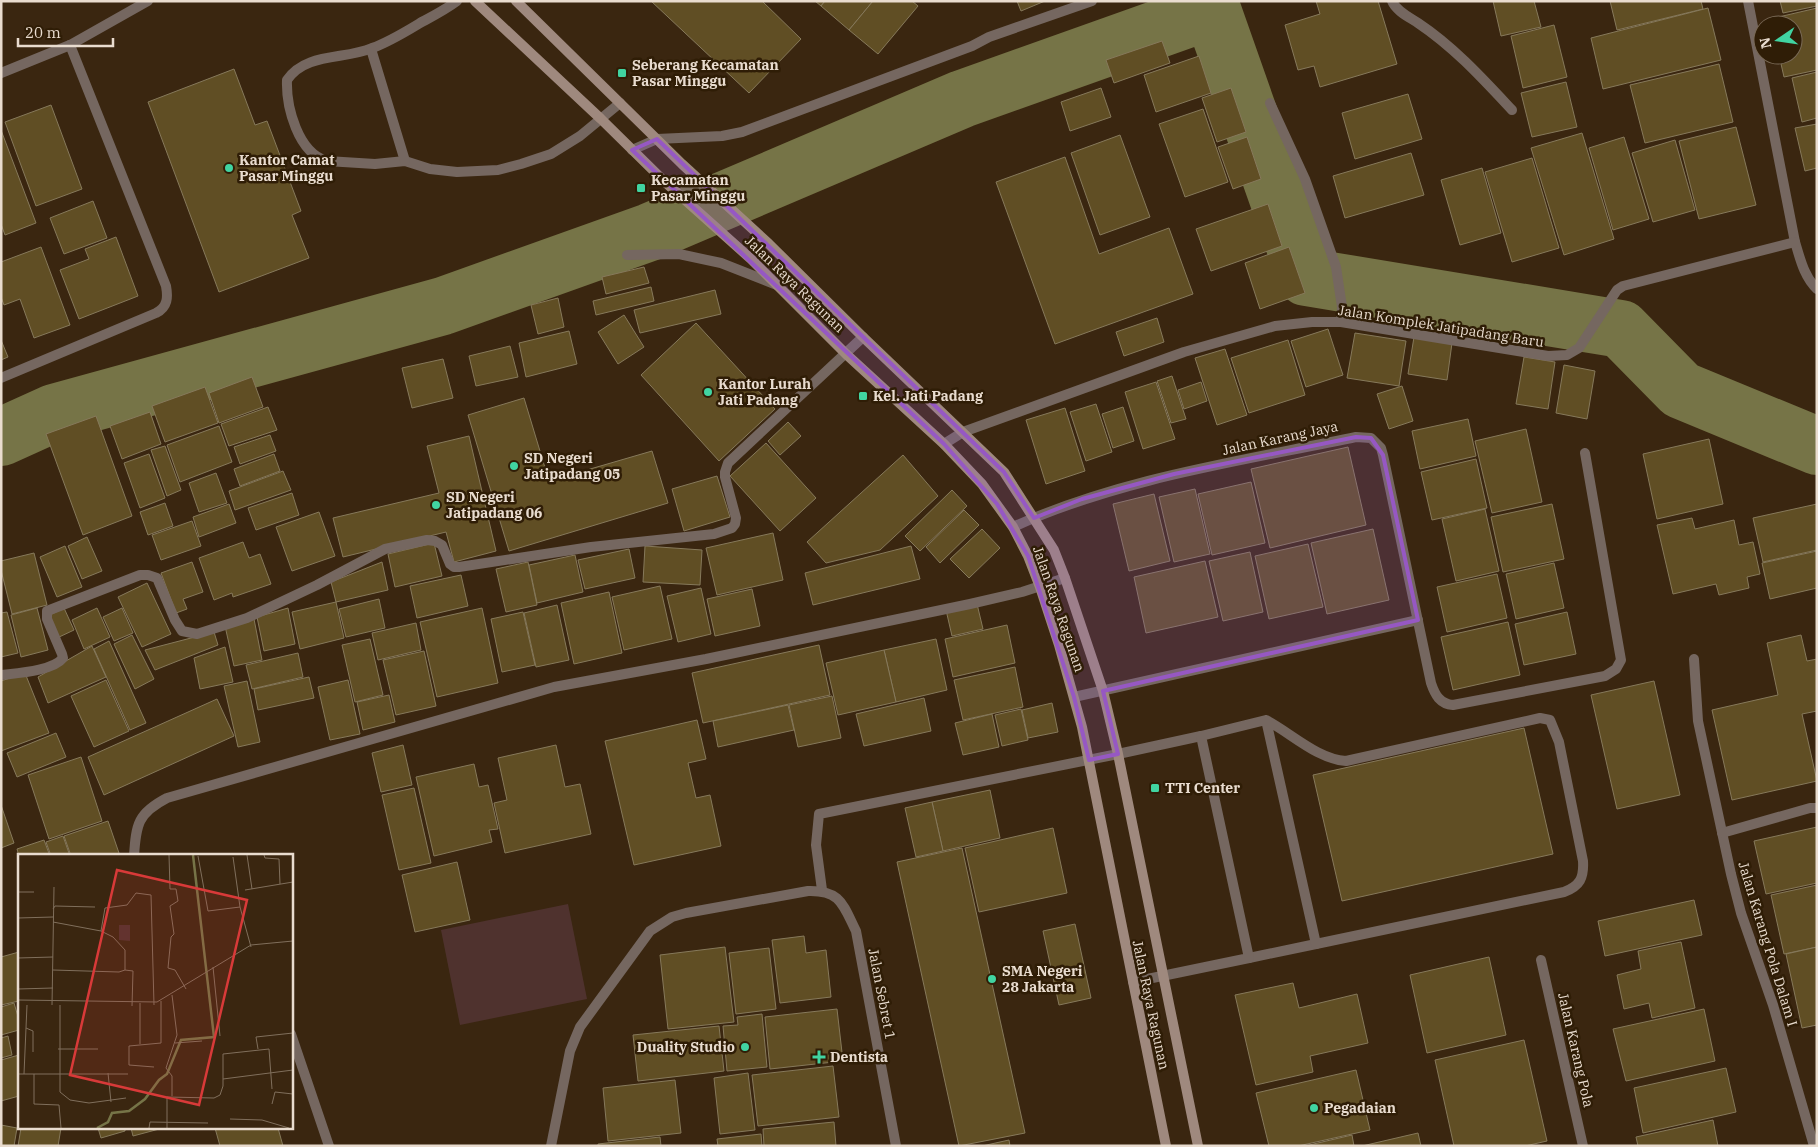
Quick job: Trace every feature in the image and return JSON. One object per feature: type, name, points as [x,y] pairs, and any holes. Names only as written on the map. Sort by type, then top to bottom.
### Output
[{"type":"main road","name":"Jalan Raya Ragunan","points":[[475,1],[665,182],[751,259],[846,354],[944,444],[982,484],[1013,527],[1028,556],[1040,586],[1074,697],[1166,1146]]},
{"type":"main road","name":"Jalan Raya Ragunan","points":[[516,1],[657,140],[769,244],[1004,472],[1054,550],[1103,691],[1118,754],[1198,1146]]},
{"type":"street","points":[[1,73],[70,45],[148,1]]},
{"type":"street","points":[[457,1],[401,34],[371,49],[325,58],[296,69],[287,80],[292,116],[309,151],[319,159],[327,161],[375,164],[405,161],[430,169],[458,172],[498,170],[551,154],[580,136],[620,103]]},
{"type":"street","points":[[632,150],[657,140],[722,136],[742,132],[972,46],[989,37],[1092,1]]},
{"type":"street","points":[[1392,1],[1394,7],[1463,58],[1512,110]]},
{"type":"street","points":[[1748,1],[1795,242],[1804,271],[1812,285],[1817,289]]},
{"type":"street","points":[[1,378],[156,313],[167,303],[166,286],[70,45]]},
{"type":"street","points":[[371,49],[405,161]]},
{"type":"street","points":[[1270,103],[1305,179],[1336,268],[1342,307],[1341,322]]},
{"type":"street","name":"Jalan Komplek Jatipadang Baru","points":[[944,444],[963,432],[1184,352],[1275,326],[1312,322],[1341,322],[1548,356],[1567,355],[1579,348],[1617,290],[1638,281],[1795,242]]},
{"type":"street","points":[[627,255],[679,254],[721,263],[777,285]]},
{"type":"street","points":[[1,675],[39,669],[54,665],[61,660],[62,654],[46,619],[47,611],[140,575],[157,578],[174,620],[182,631],[196,634],[247,618],[317,585],[385,549],[427,540],[442,544],[450,564],[454,567],[459,567],[591,547],[723,532],[732,528],[736,518],[725,478],[728,463],[863,337]]},
{"type":"street","name":"Jalan Karang Jaya","points":[[1013,527],[1082,499],[1174,474],[1356,437],[1367,437],[1375,440],[1383,454],[1434,692],[1439,699],[1448,705],[1452,705],[1605,676],[1616,669],[1621,660],[1585,453]]},
{"type":"street","points":[[134,854],[137,827],[144,814],[153,805],[167,798],[554,687],[706,659],[970,604],[1065,578]]},
{"type":"street","points":[[1074,697],[1418,620]]},
{"type":"street","name":"Jalan Karang Pola Dalam I","points":[[1694,659],[1698,721],[1731,874],[1741,913],[1773,1005],[1814,1146]]},
{"type":"street","points":[[551,1146],[570,1052],[580,1027],[650,931],[672,917],[686,913],[822,890],[816,845],[819,814],[1118,754],[1266,720],[1318,752],[1346,761],[1540,718],[1550,720],[1559,742],[1583,861],[1583,876],[1578,885],[1564,892],[1133,982]]},
{"type":"street","points":[[1266,720],[1316,944]]},
{"type":"street","points":[[1201,736],[1249,958]]},
{"type":"street","points":[[1722,833],[1810,808],[1817,808]]},
{"type":"street","name":"Jalan Sebret 1","points":[[822,890],[840,901],[856,931],[896,1146]]},
{"type":"street","name":"Jalan Karang Pola","points":[[1541,960],[1583,1146]]},
{"type":"street","points":[[292,1037],[329,1146]]},
{"type":"highlighted area","points":[[657,139],[1004,472],[1034,518],[1082,499],[1174,474],[1356,437],[1371,438],[1383,455],[1418,620],[1103,691],[1118,754],[1089,760],[1074,697],[1028,556],[997,504],[944,444],[632,150]]},
{"type":"shaded area","points":[[568,904],[587,999],[460,1025],[441,930]]},
{"type":"building","points":[[651,1],[762,1],[801,39],[749,93]]},
{"type":"building","points":[[815,1],[825,1],[821,6]]},
{"type":"building","points":[[825,1],[873,1],[849,30],[821,6]]},
{"type":"building","points":[[873,1],[912,1],[918,6],[878,54],[849,30]]},
{"type":"building","points":[[1017,1],[1045,1],[1021,11]]},
{"type":"building","points":[[1316,1],[1378,1],[1397,64],[1320,87],[1314,66],[1298,70],[1285,25],[1320,14]]},
{"type":"building","points":[[1493,1],[1534,1],[1541,27],[1501,36]]},
{"type":"building","points":[[1610,1],[1701,1],[1703,9],[1617,30]]},
{"type":"building","points":[[1780,1],[1817,1],[1817,6],[1783,13]]},
{"type":"building","points":[[1708,8],[1721,60],[1603,89],[1591,38]]},
{"type":"building","points":[[1817,8],[1817,70],[1784,77],[1781,65],[1803,65],[1803,15],[1787,15]]},
{"type":"building","points":[[1554,25],[1567,77],[1523,88],[1511,36]]},
{"type":"building","points":[[1162,41],[1170,63],[1114,83],[1106,60]]},
{"type":"building","points":[[1199,56],[1211,93],[1156,112],[1144,75]]},
{"type":"building","points":[[1719,64],[1733,122],[1645,143],[1630,85]]},
{"type":"building","name":"Kantor Camat Pasar Minggu","points":[[234,69],[255,125],[267,121],[301,211],[292,215],[309,258],[219,292],[148,102]]},
{"type":"building","points":[[1817,72],[1817,118],[1802,122],[1792,78]]},
{"type":"building","points":[[1566,82],[1577,127],[1532,137],[1521,93]]},
{"type":"building","points":[[1101,88],[1111,117],[1070,131],[1061,102]]},
{"type":"building","points":[[1231,88],[1246,132],[1217,142],[1202,98]]},
{"type":"building","points":[[1408,94],[1422,139],[1355,159],[1342,113]]},
{"type":"building","points":[[51,105],[82,189],[36,206],[5,122]]},
{"type":"building","points":[[1203,109],[1228,182],[1185,197],[1159,124]]},
{"type":"building","points":[[1817,124],[1817,168],[1805,171],[1795,128]]},
{"type":"building","points":[[1736,127],[1756,205],[1699,219],[1679,141]]},
{"type":"building","points":[[1,130],[36,223],[5,235],[1,224]]},
{"type":"building","points":[[1582,133],[1614,239],[1564,255],[1531,148]]},
{"type":"building","points":[[1120,135],[1150,217],[1100,235],[1071,153]]},
{"type":"building","points":[[1247,137],[1261,179],[1233,189],[1218,147]]},
{"type":"building","points":[[1624,137],[1649,219],[1613,230],[1589,148]]},
{"type":"building","points":[[1675,140],[1695,210],[1653,222],[1632,153]]},
{"type":"building","points":[[1411,153],[1424,195],[1345,218],[1333,176]]},
{"type":"building","points":[[1065,157],[1099,254],[1169,228],[1193,294],[1055,344],[996,182]]},
{"type":"building","points":[[1532,158],[1559,248],[1512,262],[1485,172]]},
{"type":"building","points":[[1482,168],[1501,233],[1460,245],[1441,180]]},
{"type":"building","points":[[93,201],[107,238],[64,254],[50,218]]},
{"type":"building","points":[[1268,204],[1282,246],[1211,271],[1196,229]]},
{"type":"building","points":[[116,237],[138,296],[79,319],[60,270],[89,259],[85,249]]},
{"type":"building","points":[[41,247],[70,325],[34,338],[20,299],[4,305],[1,297],[1,262]]},
{"type":"building","points":[[1289,247],[1305,293],[1260,309],[1245,263]]},
{"type":"building","points":[[644,267],[649,283],[606,294],[602,277]]},
{"type":"building","points":[[651,287],[654,301],[596,315],[593,301]]},
{"type":"building","points":[[715,290],[721,314],[640,333],[634,310]]},
{"type":"building","points":[[558,298],[564,327],[538,334],[531,305]]},
{"type":"building","points":[[624,315],[644,347],[618,364],[598,332]]},
{"type":"building","points":[[1157,318],[1164,342],[1124,356],[1116,332]]},
{"type":"building","name":"Kantor Lurah Jati Padang","points":[[696,323],[775,409],[719,461],[641,375]]},
{"type":"building","points":[[1328,329],[1343,375],[1306,387],[1291,341]]},
{"type":"building","points":[[569,331],[577,364],[526,377],[519,343]]},
{"type":"building","points":[[1355,333],[1406,341],[1399,386],[1347,378]]},
{"type":"building","points":[[1414,337],[1452,343],[1447,380],[1408,374]]},
{"type":"building","points":[[1,340],[8,357],[1,360]]},
{"type":"building","points":[[1288,340],[1305,395],[1249,413],[1231,358]]},
{"type":"building","points":[[510,346],[518,377],[476,386],[469,356]]},
{"type":"building","points":[[1225,349],[1247,415],[1217,425],[1195,358]]},
{"type":"building","points":[[1524,357],[1555,362],[1548,409],[1516,404]]},
{"type":"building","points":[[443,359],[453,398],[412,408],[402,368]]},
{"type":"building","points":[[1564,365],[1595,371],[1587,419],[1556,413]]},
{"type":"building","points":[[1172,376],[1186,419],[1171,423],[1157,381]]},
{"type":"building","points":[[252,377],[263,407],[219,423],[209,393]]},
{"type":"building","points":[[1156,382],[1175,439],[1143,449],[1125,392]]},
{"type":"building","points":[[1201,382],[1207,401],[1184,409],[1178,390]]},
{"type":"building","points":[[1402,386],[1413,421],[1389,429],[1377,394]]},
{"type":"building","points":[[205,387],[218,423],[165,442],[152,406]]},
{"type":"building","name":"SD Negeri Jatipadang 05","points":[[524,398],[549,481],[652,451],[668,503],[509,551],[468,415]]},
{"type":"building","points":[[1096,404],[1112,452],[1086,461],[1070,412]]},
{"type":"building","points":[[268,407],[277,430],[229,446],[221,424]]},
{"type":"building","points":[[1123,407],[1134,441],[1113,448],[1102,414]]},
{"type":"building","points":[[1065,408],[1085,471],[1046,484],[1026,420]]},
{"type":"building","points":[[150,412],[161,444],[122,459],[110,426]]},
{"type":"building","points":[[96,416],[132,516],[83,535],[46,434]]},
{"type":"building","points":[[1468,419],[1476,456],[1420,469],[1412,431]]},
{"type":"building","points":[[788,422],[801,436],[780,455],[768,441]]},
{"type":"building","points":[[219,426],[232,462],[180,482],[167,445]]},
{"type":"building","points":[[1526,429],[1542,502],[1492,513],[1475,441]]},
{"type":"building","points":[[270,435],[276,451],[240,464],[234,447]]},
{"type":"building","name":"SD Negeri Jatipadang 06","points":[[469,436],[496,551],[454,562],[446,532],[343,557],[333,518],[439,493],[427,446]]},
{"type":"building","points":[[1709,439],[1723,504],[1657,519],[1643,454]]},
{"type":"building","points":[[766,443],[816,498],[780,531],[730,476]]},
{"type":"building","points":[[165,446],[181,490],[167,496],[151,450]]},
{"type":"building","points":[[1348,447],[1366,525],[1270,548],[1251,469]]},
{"type":"building","points":[[149,454],[165,498],[140,508],[124,463]]},
{"type":"building","points":[[274,454],[280,471],[240,486],[234,469]]},
{"type":"building","points":[[903,455],[938,496],[880,550],[826,563],[807,542]]},
{"type":"building","points":[[1476,459],[1487,508],[1432,520],[1421,472]]},
{"type":"building","points":[[283,471],[291,490],[235,510],[229,491]]},
{"type":"building","points":[[216,473],[227,503],[199,512],[189,483]]},
{"type":"building","points":[[717,476],[730,517],[684,531],[672,489]]},
{"type":"building","points":[[1251,482],[1265,543],[1212,555],[1198,494]]},
{"type":"building","points":[[1195,489],[1210,554],[1174,562],[1159,497]]},
{"type":"building","points":[[952,490],[967,506],[920,551],[905,536]]},
{"type":"building","points":[[292,493],[299,515],[256,530],[248,508]]},
{"type":"building","points":[[1154,494],[1170,561],[1129,571],[1113,504]]},
{"type":"building","points":[[165,503],[173,526],[148,535],[140,512]]},
{"type":"building","points":[[229,504],[236,523],[199,537],[193,517]]},
{"type":"building","points":[[1552,504],[1564,559],[1503,572],[1491,517]]},
{"type":"building","points":[[1817,504],[1817,550],[1763,562],[1753,518]]},
{"type":"building","points":[[1485,509],[1499,571],[1456,581],[1442,519]]},
{"type":"building","points":[[964,510],[979,525],[940,563],[926,547]]},
{"type":"building","points":[[319,512],[335,556],[292,571],[276,527]]},
{"type":"building","points":[[1692,518],[1695,529],[1734,520],[1739,545],[1753,542],[1760,574],[1747,577],[1749,588],[1719,595],[1716,584],[1673,594],[1657,525]]},
{"type":"building","points":[[192,521],[201,546],[161,560],[152,535]]},
{"type":"building","points":[[982,529],[1000,548],[969,578],[950,559]]},
{"type":"building","points":[[1373,529],[1389,600],[1327,614],[1311,543]]},
{"type":"building","points":[[773,533],[783,580],[717,595],[706,548]]},
{"type":"building","points":[[87,537],[102,571],[82,579],[68,546]]},
{"type":"building","points":[[243,542],[249,558],[260,554],[271,584],[233,597],[232,593],[214,600],[199,558]]},
{"type":"building","points":[[434,543],[442,576],[395,587],[388,554]]},
{"type":"building","points":[[1308,544],[1323,607],[1269,619],[1255,556]]},
{"type":"building","points":[[65,546],[82,587],[57,597],[40,557]]},
{"type":"building","points":[[645,546],[702,550],[700,585],[643,582]]},
{"type":"building","points":[[911,546],[920,579],[813,605],[805,573]]},
{"type":"building","points":[[629,549],[635,578],[585,589],[578,560]]},
{"type":"building","points":[[1817,551],[1817,588],[1770,599],[1762,563]]},
{"type":"building","points":[[1250,552],[1263,612],[1223,621],[1209,561]]},
{"type":"building","points":[[34,553],[47,605],[12,614],[1,570],[1,561]]},
{"type":"building","points":[[575,555],[583,592],[537,603],[529,565]]},
{"type":"building","points":[[1205,561],[1218,617],[1146,633],[1134,577]]},
{"type":"building","points":[[192,562],[203,592],[183,599],[187,609],[176,613],[161,573]]},
{"type":"building","points":[[382,562],[388,590],[336,602],[331,582]]},
{"type":"building","points":[[528,562],[537,605],[506,612],[496,569]]},
{"type":"building","points":[[1554,563],[1564,608],[1516,619],[1506,574]]},
{"type":"building","points":[[1497,574],[1507,618],[1447,632],[1437,587]]},
{"type":"building","points":[[461,575],[468,606],[417,618],[410,586]]},
{"type":"building","points":[[147,583],[171,634],[142,647],[118,597]]},
{"type":"building","points":[[660,586],[672,639],[624,650],[612,597]]},
{"type":"building","points":[[701,588],[711,634],[678,642],[667,596]]},
{"type":"building","points":[[752,589],[760,626],[715,636],[707,599]]},
{"type":"building","points":[[609,592],[622,653],[574,664],[561,603]]},
{"type":"building","points":[[379,599],[385,628],[346,637],[339,609]]},
{"type":"building","points":[[336,602],[344,638],[300,649],[292,612]]},
{"type":"building","points":[[977,604],[983,629],[952,636],[946,610]]},
{"type":"building","points":[[557,605],[569,660],[536,667],[524,613]]},
{"type":"building","points":[[37,608],[48,650],[21,657],[11,615]]},
{"type":"building","points":[[64,608],[74,630],[57,638],[48,616]]},
{"type":"building","points":[[97,608],[110,637],[84,649],[72,620]]},
{"type":"building","points":[[122,608],[133,633],[114,641],[103,617]]},
{"type":"building","points":[[288,608],[295,644],[264,651],[257,617]]},
{"type":"building","points":[[482,608],[498,683],[437,697],[420,622]]},
{"type":"building","points":[[7,612],[18,653],[1,657],[1,613]]},
{"type":"building","points":[[523,612],[535,665],[502,672],[491,619]]},
{"type":"building","points":[[1567,612],[1576,654],[1524,665],[1515,624]]},
{"type":"building","points":[[254,619],[262,660],[234,666],[225,626]]},
{"type":"building","points":[[1508,622],[1520,675],[1453,690],[1441,637]]},
{"type":"building","points":[[416,623],[421,650],[378,660],[372,633]]},
{"type":"building","points":[[1007,625],[1015,663],[953,677],[945,639]]},
{"type":"building","points":[[214,632],[218,645],[155,670],[145,650]]},
{"type":"building","points":[[132,635],[154,679],[135,689],[114,644]]},
{"type":"building","points":[[1801,635],[1807,661],[1817,659],[1817,711],[1802,714],[1817,781],[1732,800],[1712,710],[1778,695],[1767,643]]},
{"type":"building","points":[[370,639],[383,695],[355,702],[342,645]]},
{"type":"building","points":[[936,639],[947,690],[896,702],[884,650]]},
{"type":"building","points":[[109,641],[146,723],[130,730],[94,649]]},
{"type":"building","points":[[819,645],[830,695],[703,723],[692,673]]},
{"type":"building","points":[[92,646],[106,677],[48,703],[38,677]]},
{"type":"building","points":[[225,647],[233,682],[200,689],[194,658]]},
{"type":"building","points":[[884,650],[896,702],[838,715],[826,663]]},
{"type":"building","points":[[424,651],[436,706],[396,715],[383,660]]},
{"type":"building","points":[[298,653],[303,677],[252,689],[246,665]]},
{"type":"building","points":[[1015,667],[1023,707],[963,720],[954,680]]},
{"type":"building","points":[[25,673],[49,733],[1,751],[1,681]]},
{"type":"building","points":[[309,677],[314,698],[258,710],[254,689]]},
{"type":"building","points":[[106,680],[129,731],[94,747],[71,696]]},
{"type":"building","points":[[348,680],[360,734],[330,740],[318,687]]},
{"type":"building","points":[[247,681],[260,742],[238,747],[224,686]]},
{"type":"building","points":[[1654,681],[1680,795],[1617,809],[1591,695]]},
{"type":"building","points":[[389,695],[395,722],[363,730],[357,702]]},
{"type":"building","points":[[832,696],[841,738],[798,747],[789,705]]},
{"type":"building","points":[[924,698],[931,731],[864,746],[856,714]]},
{"type":"building","points":[[217,699],[234,736],[104,795],[88,757]]},
{"type":"building","points":[[1052,703],[1058,732],[1028,738],[1022,710]]},
{"type":"building","points":[[788,705],[794,730],[718,747],[713,721]]},
{"type":"building","points":[[1021,709],[1028,740],[1002,746],[995,715]]},
{"type":"building","points":[[992,714],[999,747],[963,755],[955,723]]},
{"type":"building","points":[[697,720],[706,759],[688,763],[696,798],[710,795],[721,846],[634,865],[605,741]]},
{"type":"building","points":[[1524,728],[1553,854],[1342,901],[1313,775]]},
{"type":"building","points":[[56,733],[66,757],[17,777],[7,753]]},
{"type":"building","points":[[403,745],[412,785],[381,792],[372,753]]},
{"type":"building","points":[[556,745],[565,787],[580,784],[591,834],[505,853],[494,803],[507,800],[498,758]]},
{"type":"building","points":[[81,757],[102,821],[49,839],[28,775]]},
{"type":"building","points":[[474,764],[479,787],[488,785],[498,829],[489,830],[492,842],[434,856],[416,777]]},
{"type":"building","points":[[414,788],[431,863],[399,870],[382,795]]},
{"type":"building","points":[[990,790],[1000,838],[943,851],[932,802]]},
{"type":"building","points":[[932,802],[943,851],[916,857],[905,808]]},
{"type":"building","points":[[1,805],[14,843],[1,848]]},
{"type":"building","points":[[108,821],[119,854],[70,854],[64,836]]},
{"type":"building","points":[[1817,827],[1817,883],[1766,894],[1754,841]]},
{"type":"building","points":[[1053,828],[1067,893],[979,912],[965,848]]},
{"type":"building","points":[[63,836],[69,854],[50,854],[46,842]]},
{"type":"building","points":[[44,840],[49,854],[18,854],[17,849]]},
{"type":"building","points":[[962,848],[1025,1133],[959,1146],[897,862]]},
{"type":"building","points":[[457,862],[470,920],[415,932],[402,875]]},
{"type":"building","points":[[1817,885],[1817,947],[1784,954],[1771,895]]},
{"type":"building","points":[[1694,900],[1702,935],[1605,956],[1598,921]]},
{"type":"building","points":[[1075,924],[1091,998],[1059,1005],[1043,931]]},
{"type":"building","points":[[804,936],[806,953],[826,950],[831,997],[780,1003],[772,940]]},
{"type":"building","points":[[1681,942],[1695,1008],[1652,1018],[1649,1003],[1624,1009],[1617,975],[1641,969],[1638,951]]},
{"type":"building","points":[[725,947],[734,1022],[668,1029],[660,955]]},
{"type":"building","points":[[1817,947],[1817,1025],[1802,1028],[1786,954]]},
{"type":"building","points":[[769,948],[776,1009],[736,1014],[729,953]]},
{"type":"building","points":[[18,952],[18,1001],[1,1005],[1,957]]},
{"type":"building","points":[[1489,957],[1506,1035],[1427,1053],[1410,975]]},
{"type":"building","points":[[1293,983],[1299,1008],[1357,994],[1368,1043],[1310,1056],[1313,1072],[1256,1085],[1235,995]]},
{"type":"building","points":[[14,1003],[18,1017],[18,1030],[1,1035],[1,1007]]},
{"type":"building","points":[[837,1009],[843,1061],[770,1069],[765,1017]]},
{"type":"building","points":[[1704,1009],[1715,1061],[1626,1081],[1613,1029]]},
{"type":"building","name":"Duality Studio","points":[[762,1014],[767,1067],[727,1071],[723,1026],[738,1025],[737,1017]]},
{"type":"building","points":[[719,1026],[724,1071],[638,1081],[633,1035]]},
{"type":"building","points":[[8,1036],[12,1055],[1,1058],[1,1038]]},
{"type":"building","points":[[1524,1040],[1547,1141],[1525,1146],[1454,1146],[1435,1060]]},
{"type":"building","points":[[18,1055],[18,1096],[1,1101],[1,1060]]},
{"type":"building","points":[[833,1066],[839,1117],[758,1126],[752,1075]]},
{"type":"building","points":[[1726,1068],[1736,1112],[1643,1133],[1634,1088]]},
{"type":"building","points":[[1356,1070],[1370,1130],[1298,1146],[1269,1146],[1256,1093]]},
{"type":"building","points":[[748,1073],[755,1130],[720,1134],[714,1078]]},
{"type":"building","points":[[675,1080],[681,1133],[608,1141],[603,1088]]},
{"type":"building","points":[[1713,1120],[1718,1146],[1638,1146],[1636,1137]]},
{"type":"building","points":[[834,1122],[836,1146],[764,1146],[763,1129]]},
{"type":"building","points":[[1,1125],[17,1128],[14,1146],[1,1146]]},
{"type":"building","points":[[21,1130],[61,1130],[58,1146],[18,1146]]},
{"type":"building","points":[[99,1130],[125,1130],[125,1131],[101,1138]]},
{"type":"building","points":[[132,1130],[156,1130],[133,1136]]},
{"type":"building","points":[[216,1130],[279,1130],[283,1146],[220,1146]]},
{"type":"building","points":[[1418,1133],[1421,1146],[1362,1146]]},
{"type":"building","points":[[761,1134],[762,1146],[718,1146],[717,1139]]},
{"type":"building","points":[[1352,1135],[1354,1146],[1305,1146]]},
{"type":"building","points":[[660,1137],[661,1146],[598,1146],[598,1144]]},
{"type":"building","points":[[1009,1140],[1010,1146],[982,1146]]},
{"type":"waterway","points":[[1,437],[54,413],[443,306],[650,232],[962,99],[1212,10],[1306,277],[1621,329],[1681,390],[1817,446]]},
{"type":"place","name":"Seberang Kecamatan Pasar Minggu","points":[[622,73]]},
{"type":"place","name":"Kantor Camat Pasar Minggu","points":[[229,168]]},
{"type":"place","name":"Kecamatan Pasar Minggu","points":[[641,188]]},
{"type":"place","name":"Kantor Lurah Jati Padang","points":[[708,392]]},
{"type":"place","name":"Kel. Jati Padang","points":[[863,396]]},
{"type":"place","name":"SD Negeri Jatipadang 05","points":[[514,466]]},
{"type":"place","name":"SD Negeri Jatipadang 06","points":[[436,505]]},
{"type":"place","name":"TTI Center","points":[[1155,788]]},
{"type":"place","name":"SMA Negeri 28 Jakarta","points":[[992,979]]},
{"type":"place","name":"Duality Studio","points":[[745,1047]]},
{"type":"place","name":"Dentista","points":[[819,1057]]},
{"type":"place","name":"Pegadaian","points":[[1314,1108]]}]
